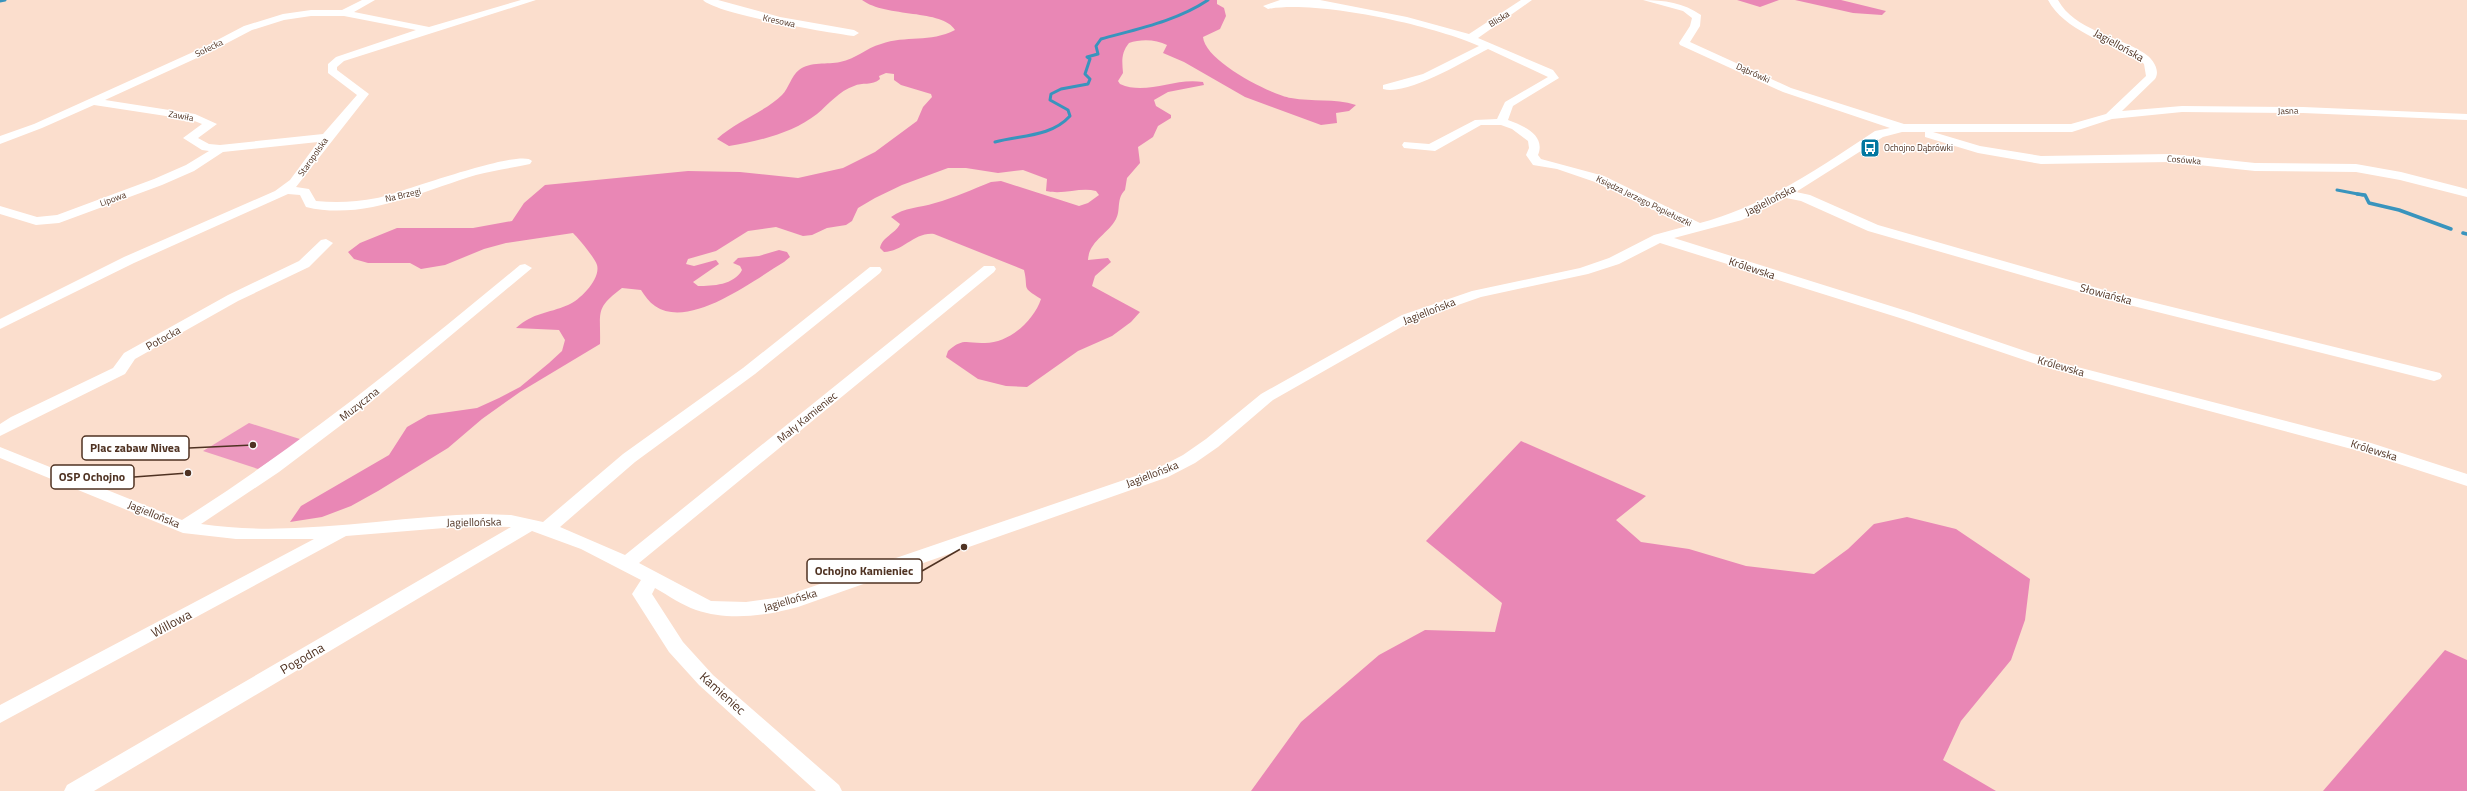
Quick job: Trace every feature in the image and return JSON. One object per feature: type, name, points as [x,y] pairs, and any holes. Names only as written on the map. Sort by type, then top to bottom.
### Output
[{"type":"street","points":[[344,13],[370,0]]},
{"type":"street","name":"Staropolska","points":[[0,325],[129,260],[253,207],[285,190],[304,171],[327,137],[359,101],[363,94],[332,71],[332,66],[340,60],[368,49],[531,0]]},
{"type":"street","name":"Kresowa","points":[[708,0],[755,16],[792,24],[854,33]]},
{"type":"street","name":"Bliska","points":[[1470,38],[1527,0]]},
{"type":"street","name":"Dąbrówki","points":[[1648,0],[1686,9],[1697,17],[1695,26],[1684,43],[1787,90],[1902,128]]},
{"type":"street","name":"Jagiellońska","points":[[0,452],[183,526],[207,531],[238,533],[342,531],[440,522],[510,521],[538,527],[575,539],[626,564],[696,603],[718,609],[757,609],[791,602],[1162,473],[1189,460],[1212,443],[1267,397],[1407,318],[1477,294],[1583,271],[1614,260],[1659,238],[1696,226],[1737,216],[1785,194],[1879,134],[1902,128],[2072,128],[2110,116],[2151,76],[2152,68],[2149,62],[2140,55],[2071,20],[2060,12],[2053,0]]},
{"type":"street","points":[[1268,6],[1284,2],[1315,2],[1407,20],[1470,38],[1549,72],[1554,78],[1509,104],[1504,112],[1502,122]]},
{"type":"street","name":"Sołecka","points":[[0,140],[38,126],[90,101],[206,50],[248,28],[283,17],[311,13],[344,13],[429,30]]},
{"type":"street","points":[[1387,87],[1404,85],[1425,77],[1488,45]]},
{"type":"street","name":"Zawiła","points":[[90,101],[194,118],[211,124],[189,138],[206,147],[220,149]]},
{"type":"street","name":"Jasna","points":[[2110,116],[2156,110],[2182,109],[2311,111],[2467,118]]},
{"type":"street","name":"Księdza Jerzego Popiełuszki","points":[[1408,146],[1431,148],[1479,122],[1502,122],[1516,127],[1534,140],[1535,148],[1532,155],[1537,162],[1579,171],[1608,181],[1696,226]]},
{"type":"street","name":"Cosówka","points":[[1902,128],[1978,149],[2041,160],[2125,157],[2170,158],[2255,167],[2356,168],[2467,193]]},
{"type":"street","points":[[220,149],[327,137]]},
{"type":"street","name":"Lipowa","points":[[0,210],[36,221],[59,219],[190,168],[220,149]]},
{"type":"street","name":"Na Brzegi","points":[[285,190],[305,192],[311,204],[328,208],[369,202],[420,191],[491,167],[526,161]]},
{"type":"street","name":"Słowiańska","points":[[1785,194],[1805,198],[1873,228],[2106,295],[2434,376]]},
{"type":"street","name":"Królewska","points":[[1659,238],[2053,365],[2365,447],[2467,480]]},
{"type":"street","name":"Potocka","points":[[0,431],[17,420],[119,371],[129,356],[233,298],[304,264],[326,243]]},
{"type":"street","name":"Muzyczna","points":[[183,526],[218,505],[314,439],[426,351],[525,268]]},
{"type":"street","name":"Mały Kamieniec","points":[[626,564],[989,269]]},
{"type":"street","name":"Pogodna","points":[[75,791],[538,527],[629,458],[749,371],[875,270]]},
{"type":"street","name":"Willowa","points":[[0,715],[342,531]]},
{"type":"street","name":"Kamieniec","points":[[652,578],[642,594],[676,647],[706,680],[831,791]]},
{"type":"shaded area","points":[[862,0],[1217,0],[1217,4],[1224,8],[1226,16],[1220,29],[1203,37],[1206,46],[1214,56],[1226,66],[1268,90],[1291,98],[1340,102],[1356,105],[1349,111],[1336,113],[1337,123],[1321,125],[1245,97],[1184,62],[1163,53],[1167,45],[1163,43],[1148,40],[1129,43],[1123,54],[1123,73],[1118,81],[1120,84],[1140,88],[1192,81],[1203,82],[1204,85],[1168,92],[1154,100],[1156,106],[1171,115],[1171,118],[1158,126],[1153,137],[1138,147],[1140,163],[1127,178],[1125,190],[1120,197],[1116,219],[1095,243],[1089,253],[1088,260],[1108,258],[1111,262],[1095,276],[1092,286],[1140,312],[1131,322],[1112,336],[1078,351],[1027,387],[1006,386],[978,379],[946,357],[948,351],[958,344],[966,342],[994,342],[1012,335],[1027,322],[1038,307],[1041,299],[1030,292],[1026,287],[1024,270],[934,234],[920,236],[897,249],[884,252],[880,248],[881,244],[900,224],[891,217],[907,209],[942,201],[991,182],[1001,181],[1079,206],[1088,203],[1099,195],[1096,191],[1090,190],[1059,192],[1046,191],[1047,179],[1023,170],[998,173],[966,168],[948,168],[902,185],[875,198],[858,208],[852,221],[846,225],[827,228],[812,235],[803,236],[776,227],[748,231],[716,251],[688,259],[686,264],[694,266],[716,260],[719,264],[693,282],[698,286],[704,286],[723,284],[734,279],[742,270],[740,266],[733,263],[738,258],[759,256],[779,250],[787,252],[790,257],[739,290],[721,300],[703,307],[686,312],[669,312],[655,306],[647,299],[641,290],[622,288],[607,301],[601,312],[600,344],[520,392],[482,419],[448,448],[378,491],[351,506],[322,517],[290,522],[301,506],[389,455],[407,427],[428,415],[477,408],[520,387],[562,351],[565,340],[559,330],[516,328],[535,316],[568,305],[578,299],[593,282],[597,271],[597,265],[593,258],[573,233],[506,243],[484,249],[445,265],[421,269],[410,263],[368,263],[354,259],[348,252],[360,243],[397,228],[473,228],[512,221],[524,203],[545,185],[688,171],[740,172],[798,178],[843,168],[875,152],[917,121],[923,107],[932,97],[931,94],[901,85],[894,80],[894,74],[886,73],[879,76],[880,79],[877,81],[849,88],[834,98],[808,121],[787,131],[764,139],[729,146],[717,139],[733,127],[775,101],[782,95],[796,73],[803,67],[814,64],[846,61],[871,48],[890,41],[927,38],[946,34],[955,30],[949,23],[939,19],[872,6]]},
{"type":"shaded area","points":[[1737,0],[1779,0],[1760,7]]},
{"type":"shaded area","points":[[1795,0],[1841,0],[1886,11],[1882,15],[1853,13]]},
{"type":"shaded area","points":[[249,423],[303,440],[258,469],[203,451]]},
{"type":"shaded area","points":[[1521,441],[1646,496],[1616,520],[1641,542],[1689,549],[1746,566],[1814,574],[1848,549],[1874,524],[1907,517],[1956,529],[2030,579],[2025,620],[2011,660],[1961,721],[1943,760],[1996,791],[1251,791],[1301,722],[1379,655],[1425,630],[1495,632],[1502,603],[1426,541]]},
{"type":"shaded area","points":[[2445,650],[2467,660],[2467,791],[2323,791]]},
{"type":"waterway","points":[[0,1],[5,0]]},
{"type":"waterway","points":[[995,142],[1045,132],[1062,123],[1070,116],[1068,110],[1050,100],[1051,94],[1061,89],[1088,84],[1090,79],[1085,74],[1090,59],[1087,57],[1098,54],[1096,46],[1101,39],[1170,19],[1183,14],[1208,0]]},
{"type":"waterway","points":[[2337,190],[2359,194]]},
{"type":"waterway","points":[[2359,194],[2365,195],[2369,203],[2399,210],[2451,229]]},
{"type":"waterway","points":[[2463,233],[2467,234]]},
{"type":"place","name":"Ochojno Dąbrówki","points":[[1870,148]]},
{"type":"place","name":"Plac zabaw Nivea","points":[[253,445]]},
{"type":"place","name":"OSP Ochojno","points":[[188,473]]},
{"type":"place","name":"Ochojno Kamieniec","points":[[964,547]]}]
